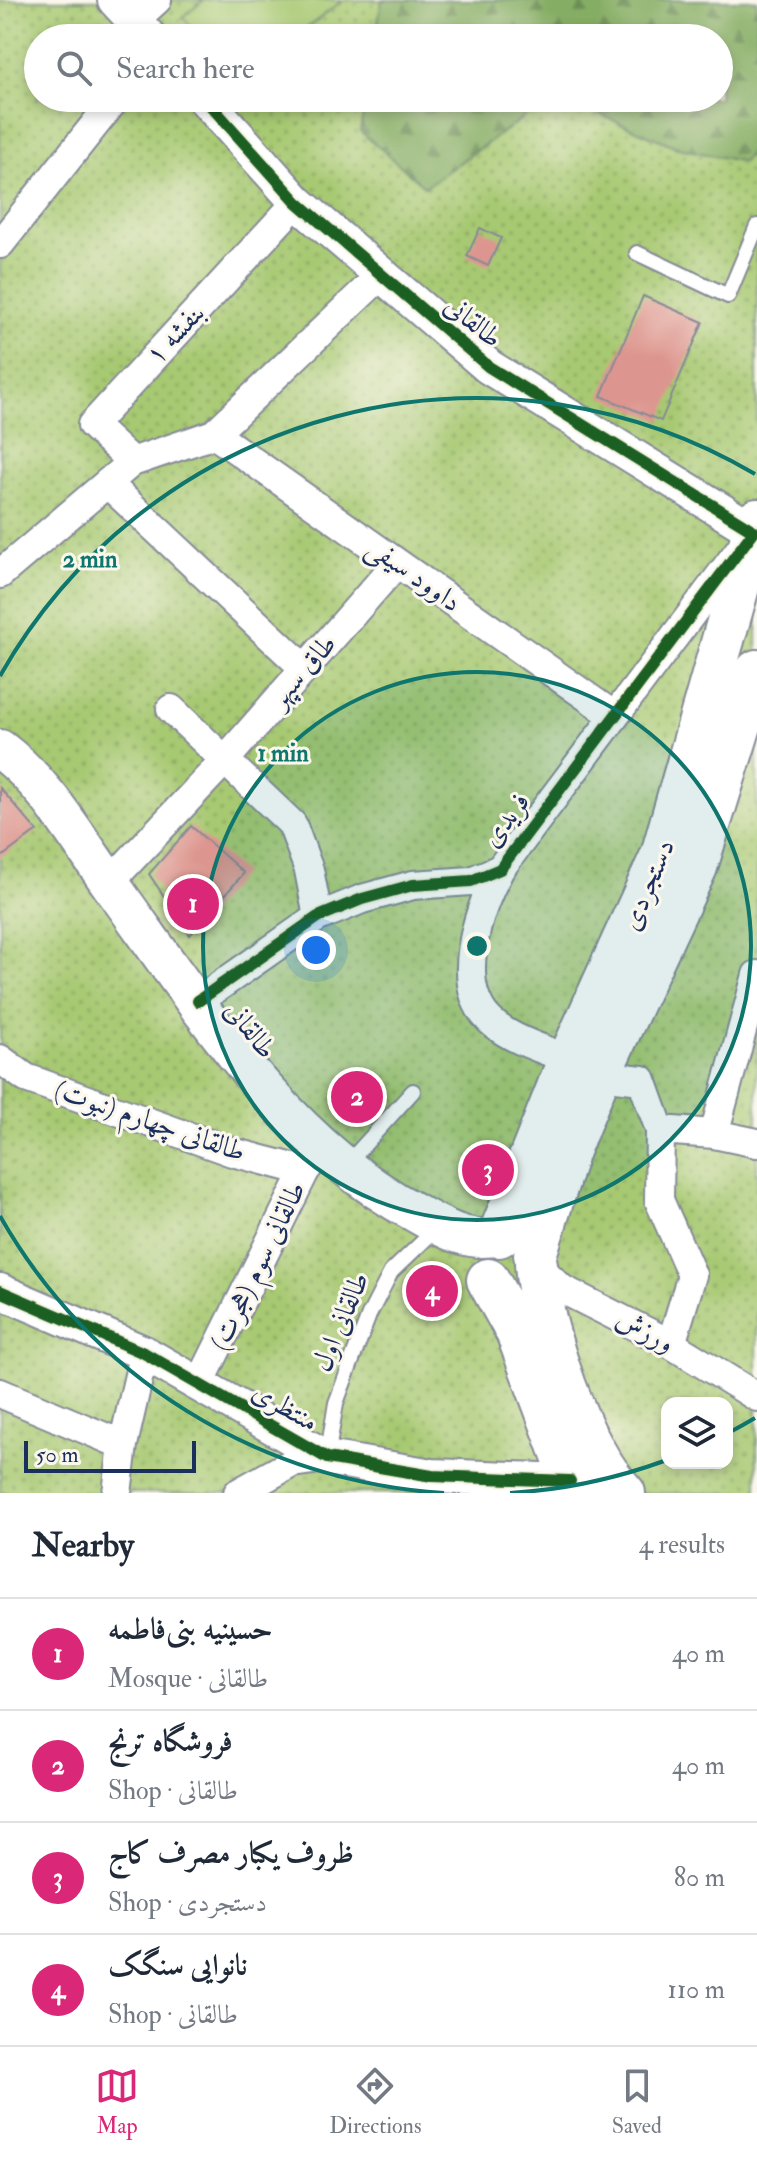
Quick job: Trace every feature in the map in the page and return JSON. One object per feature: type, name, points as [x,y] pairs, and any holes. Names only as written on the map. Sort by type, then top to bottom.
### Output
[{"type":"main road","name":"دستجردی","points":[[624,1493],[593,1453],[544,1323],[535,1260],[567,1153],[584,1067],[675,820],[755,526]]},
{"type":"main road","name":"دستجردی","points":[[490,1263],[584,1067],[696,867],[744,739],[757,671]]},
{"type":"main road","name":"طالقانی","points":[[0,749],[20,764],[46,793],[109,883],[324,1163],[439,1226],[480,1239],[490,1263]]},
{"type":"main road","points":[[535,1260],[521,1237],[490,1263],[573,1487]]},
{"type":"street","points":[[0,244],[105,112]]},
{"type":"street","name":"طالقانی","points":[[217,112],[297,202],[489,367],[755,526]]},
{"type":"street","name":"بنفشه ۱","points":[[132,462],[92,425],[297,202]]},
{"type":"street","points":[[0,574],[132,462],[214,434],[380,276]]},
{"type":"street","name":"داوود سیفی","points":[[214,434],[613,715]]},
{"type":"street","points":[[107,483],[305,669]]},
{"type":"street","name":"فریدی","points":[[198,1001],[318,917],[362,899],[413,885],[471,881],[500,869],[755,526]]},
{"type":"street","name":"طاق سپهر","points":[[109,883],[225,760],[397,563]]},
{"type":"street","points":[[171,709],[292,824],[309,870],[318,917]]},
{"type":"street","points":[[500,869],[483,901],[473,937],[471,971],[479,1005],[494,1024],[517,1038],[584,1067],[642,1080],[660,1130],[659,1200],[692,1275],[671,1344]]},
{"type":"street","points":[[714,1134],[757,975]]},
{"type":"street","name":"طالقانی چهارم (نبوت)","points":[[0,1059],[26,1078],[232,1152],[324,1163]]},
{"type":"street","points":[[660,1130],[714,1134],[757,1143]]},
{"type":"street","name":"طالقانی سوم (هجرت)","points":[[199,1385],[324,1163]]},
{"type":"street","name":"ورزش","points":[[535,1260],[562,1289],[671,1344],[757,1397]]},
{"type":"street","name":"منتظری","points":[[0,1291],[144,1353],[327,1458],[432,1476],[573,1487]]},
{"type":"street","points":[[117,1493],[123,1445],[144,1353]]},
{"type":"street","points":[[0,1393],[123,1445]]},
{"type":"street","points":[[238,1493],[292,1463],[327,1458]]},
{"type":"lane","points":[[637,253],[728,296],[757,226]]},
{"type":"lane","points":[[324,1163],[413,1091]]},
{"type":"lane","name":"طالقانی اول","points":[[327,1458],[336,1403],[369,1315],[391,1272],[439,1226]]},
{"type":"green space","points":[[0,0],[757,0],[757,1493],[0,1493]]},
{"type":"green space","points":[[204,0],[343,0],[312,24],[189,24],[183,17]]},
{"type":"green space","points":[[382,0],[757,0],[757,142],[743,162],[679,148],[594,112],[733,112],[733,24],[378,24]]},
{"type":"green space","points":[[363,112],[531,112],[425,187],[360,131]]},
{"type":"building","points":[[480,228],[501,238],[488,266],[467,256]]},
{"type":"building","points":[[643,296],[703,322],[661,421],[601,396]]},
{"type":"building","points":[[0,788],[37,831],[0,858]]},
{"type":"building","points":[[191,826],[244,873],[190,935],[149,874]]},
{"type":"cycle path","points":[[198,1001],[318,917],[362,899],[413,885],[471,881],[500,869],[754,531],[489,367],[297,202],[217,112]]},
{"type":"cycle path","points":[[0,1291],[144,1353],[327,1458],[432,1476],[570,1481]]},
{"type":"place","name":"حسینیه بنی‌فاطمه","points":[[193,904]]},
{"type":"place","name":"فروشگاه ترنج","points":[[357,1097]]},
{"type":"place","name":"ظروف یکبار مصرف کاج","points":[[488,1170]]},
{"type":"place","name":"نانوایی سنگک","points":[[432,1291]]}]
